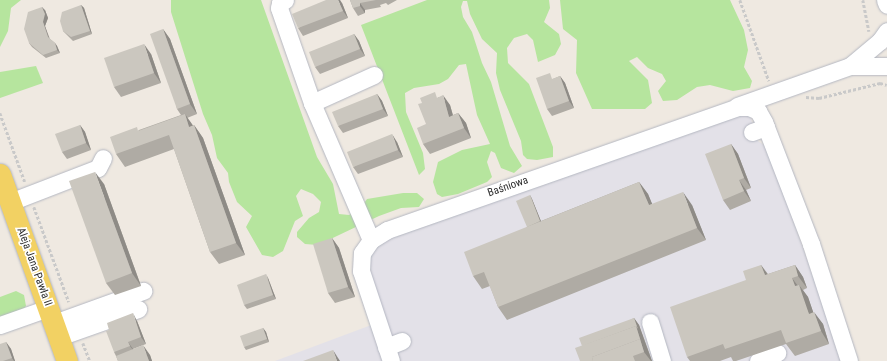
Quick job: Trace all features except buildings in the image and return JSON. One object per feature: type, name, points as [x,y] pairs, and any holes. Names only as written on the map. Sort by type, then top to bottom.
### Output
[{"type":"main road","name":"Aleja Jana Pawła II","points":[[0,174],[67,361]]},
{"type":"street","points":[[284,0],[280,3],[279,8],[312,103],[371,240],[362,252],[361,270],[389,354],[402,341]]},
{"type":"street","points":[[886,0],[887,5]]},
{"type":"street","points":[[850,66],[876,45],[887,31]]},
{"type":"street","points":[[723,111],[777,88],[850,66],[887,66]]},
{"type":"street","points":[[312,103],[374,75]]},
{"type":"street","name":"Baśniowa","points":[[371,240],[387,230],[723,111],[749,107],[758,111],[761,127],[849,361]]},
{"type":"street","points":[[12,206],[98,168],[104,158]]},
{"type":"street","points":[[31,198],[75,188]]},
{"type":"street","points":[[76,323],[143,291]]},
{"type":"street","points":[[0,325],[76,323],[138,309]]},
{"type":"street","points":[[650,322],[662,361]]},
{"type":"street","points":[[758,361],[777,353]]},
{"type":"path","points":[[740,0],[777,88],[815,99],[880,83],[887,85]]},
{"type":"path","points":[[864,0],[870,33]]},
{"type":"path","points":[[0,113],[90,361]]},
{"type":"shaded area","points":[[738,114],[750,116],[758,141],[767,147],[843,361],[399,361],[367,265],[369,255],[377,241]]},
{"type":"shaded area","points":[[374,324],[386,361],[275,361]]},
{"type":"green space","points":[[0,0],[21,0],[11,8],[8,31],[0,47]]},
{"type":"green space","points":[[171,0],[261,0],[317,157],[333,184],[339,214],[349,215],[360,209],[367,199],[403,193],[417,193],[424,199],[419,207],[401,208],[379,216],[318,245],[305,244],[297,237],[297,232],[309,218],[319,212],[321,202],[313,194],[301,189],[296,196],[303,216],[295,221],[283,251],[273,257],[262,255],[246,227],[252,216],[237,202],[229,182],[228,173],[217,158],[212,135],[203,114],[171,12]]},
{"type":"green space","points":[[427,0],[549,0],[550,8],[544,22],[559,34],[561,44],[555,55],[538,62],[533,40],[527,34],[514,38],[507,48],[508,63],[529,84],[553,147],[553,157],[537,160],[527,159],[523,155],[521,141],[500,90],[496,73],[497,53],[482,39],[470,14],[467,1],[463,1],[461,7],[463,17],[472,32],[482,63],[491,82],[510,146],[522,166],[514,173],[501,168],[495,153],[491,151],[487,162],[492,177],[487,182],[458,194],[442,197],[437,194],[433,182],[438,162],[462,150],[490,144],[477,115],[466,64],[459,65],[448,79],[439,84],[414,88],[405,93],[406,112],[423,153],[425,169],[419,175],[361,25]]},
{"type":"green space","points":[[560,0],[730,0],[744,30],[748,50],[744,67],[752,81],[750,88],[733,91],[710,85],[697,87],[677,100],[663,101],[658,91],[666,81],[662,74],[648,68],[637,57],[629,61],[648,80],[652,103],[645,109],[592,109],[576,73],[577,40],[563,29]]},
{"type":"green space","points":[[36,66],[43,83],[0,98],[0,72]]},
{"type":"green space","points":[[16,291],[24,295],[26,306],[22,311],[0,319],[0,297]]}]
